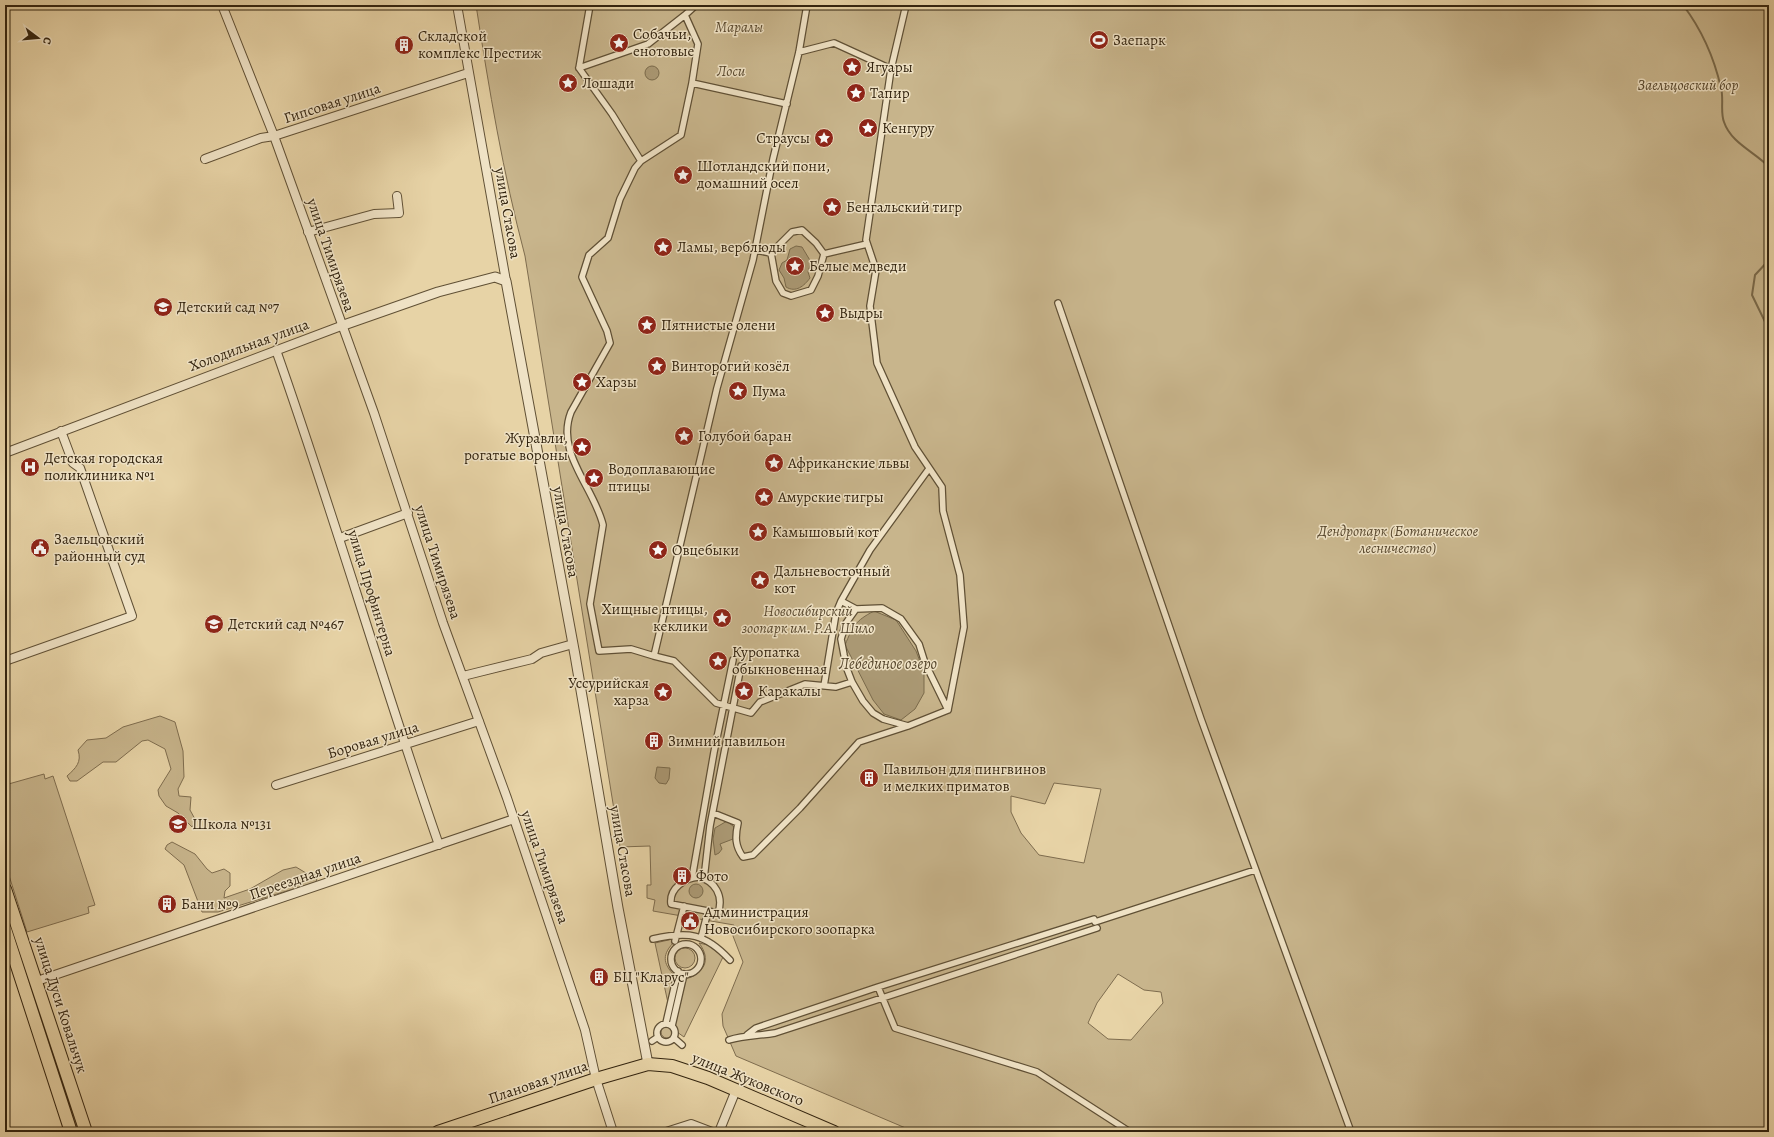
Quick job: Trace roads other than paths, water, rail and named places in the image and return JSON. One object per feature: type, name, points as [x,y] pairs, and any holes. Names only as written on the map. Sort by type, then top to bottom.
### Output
[{"type":"main road","name":"улица Дуси Ковальчук","points":[[5,889],[37,981],[86,1132]]},
{"type":"main road","name":"улица Дуси Ковальчук","points":[[5,929],[72,1132]]},
{"type":"main road","name":"Плановая улица","points":[[438,1132],[596,1079],[648,1064]]},
{"type":"main road","name":"улица Жуковского","points":[[648,1064],[672,1066],[736,1090],[834,1132]]},
{"type":"street","name":"улица Тимирязева","points":[[222,5],[274,136],[408,513],[443,623],[514,820],[585,1030],[596,1079],[612,1132]]},
{"type":"street","name":"улица Стасова","points":[[457,5],[468,73],[573,644],[618,908],[648,1064]]},
{"type":"street","points":[[590,5],[579,68],[612,114],[641,161]]},
{"type":"street","points":[[579,68],[648,44],[696,5]]},
{"type":"street","points":[[654,656],[712,407],[755,250],[786,104],[799,52],[807,5]]},
{"type":"street","points":[[906,5],[891,69],[866,240],[876,270],[870,306],[877,363],[912,441],[928,470],[942,487],[942,511],[960,575],[964,627],[948,710]]},
{"type":"street","points":[[684,15],[698,44],[681,136],[641,161],[633,172],[620,199],[608,238],[589,256],[583,270],[582,278],[607,331],[610,344],[571,412],[566,424],[571,456],[600,514],[603,525],[590,604],[599,651],[631,649],[674,661],[716,703],[732,709],[751,713],[760,702],[805,684],[836,687],[852,682]]},
{"type":"street","points":[[799,52],[834,43],[891,69]]},
{"type":"street","name":"Гипсовая улица","points":[[206,159],[261,138],[274,136],[468,73]]},
{"type":"street","points":[[692,83],[786,104]]},
{"type":"street","points":[[308,232],[374,214],[399,213],[397,196]]},
{"type":"street","points":[[771,253],[792,232],[802,230],[816,243],[824,254]]},
{"type":"street","points":[[824,254],[867,244]]},
{"type":"street","points":[[755,250],[771,253]]},
{"type":"street","points":[[771,253],[776,281],[783,293],[791,296],[811,290],[818,276],[824,254]]},
{"type":"street","name":"Холодильная улица","points":[[5,453],[276,350],[438,292],[495,276],[506,281]]},
{"type":"street","points":[[1058,302],[1198,712],[1351,1132]]},
{"type":"street","name":"улица Профинтерна","points":[[276,350],[340,538],[404,745],[439,845]]},
{"type":"street","points":[[5,661],[132,616],[80,468],[73,463],[61,431]]},
{"type":"street","points":[[824,686],[834,627],[841,601],[870,550],[928,470]]},
{"type":"street","points":[[340,538],[408,513]]},
{"type":"street","points":[[841,601],[856,609],[882,608],[901,619],[919,644],[925,663],[948,710]]},
{"type":"street","points":[[856,609],[846,623],[841,639],[846,670],[863,701],[873,713],[883,719],[908,726]]},
{"type":"street","points":[[463,676],[532,659],[541,653],[573,644]]},
{"type":"street","points":[[692,878],[706,790],[733,660]]},
{"type":"street","points":[[704,879],[713,814],[741,666]]},
{"type":"street","points":[[713,814],[738,824],[735,835],[737,848],[743,857],[753,855],[800,808],[859,742],[908,726],[948,710]]},
{"type":"street","name":"Боровая улица","points":[[276,785],[479,721]]},
{"type":"street","name":"Переездная улица","points":[[37,981],[514,820]]},
{"type":"street","points":[[729,1040],[747,1035],[759,1036],[774,1033],[1255,870]]},
{"type":"street","points":[[692,878],[704,879],[711,882],[718,890],[720,898],[718,913],[707,914],[684,906],[671,904],[672,895],[684,880],[692,878]]},
{"type":"street","points":[[675,941],[684,906]]},
{"type":"street","points":[[701,938],[707,914]]},
{"type":"street","points":[[747,1035],[756,1028],[878,987],[1096,923]]},
{"type":"street","points":[[653,939],[677,934],[691,935],[701,938],[717,947],[730,960]]},
{"type":"street","points":[[688,944],[691,935]]},
{"type":"street","points":[[688,944],[697,949],[701,958],[698,968],[684,974],[678,971],[671,962],[672,952],[679,945],[688,944]]},
{"type":"street","points":[[658,1037],[658,1028],[666,1023],[678,971]]},
{"type":"street","points":[[674,1038],[675,1033],[672,1026],[684,974]]},
{"type":"street","points":[[878,987],[895,1028],[1037,1072],[1130,1132]]},
{"type":"street","points":[[666,1023],[672,1026]]},
{"type":"street","points":[[658,1037],[666,1042],[674,1038]]},
{"type":"street","points":[[652,1041],[658,1037]]},
{"type":"street","points":[[674,1038],[682,1045]]},
{"type":"street","points":[[719,1132],[736,1090]]},
{"type":"street","points":[[666,1132],[691,1124],[712,1132]]},
{"type":"water","points":[[649,66],[655,66],[659,70],[659,76],[655,80],[649,80],[645,76],[645,70]]},
{"type":"water","name":"Белые медведи","points":[[796,246],[802,247],[811,262],[808,272],[810,278],[800,288],[790,289],[786,287],[784,278],[779,270],[782,263],[787,260],[790,249]]},
{"type":"water","name":"Лебединое озеро","points":[[874,611],[896,620],[916,651],[924,672],[924,693],[915,709],[901,720],[884,714],[873,700],[845,645],[855,625]]},
{"type":"water","points":[[657,767],[670,768],[669,779],[666,784],[659,783],[655,778]]},
{"type":"water","points":[[727,821],[734,827],[733,839],[720,844],[722,849],[715,855],[713,839],[715,828]]},
{"type":"water","points":[[696,884],[701,886],[703,891],[701,896],[696,898],[691,896],[689,891],[691,886]]},
{"type":"waterway","points":[[1683,5],[1702,34],[1715,65],[1722,92],[1723,118],[1727,129],[1738,142],[1769,167]]},
{"type":"waterway","points":[[1769,260],[1755,275],[1752,295],[1769,330]]},
{"type":"place","name":"Заепарк","points":[[1099,40]]},
{"type":"place","name":"Собачьи, енотовые","points":[[619,43]]},
{"type":"place","name":"Складской комплекс Престиж","points":[[404,45]]},
{"type":"place","name":"Ягуары","points":[[852,67]]},
{"type":"place","name":"Лошади","points":[[568,83]]},
{"type":"place","name":"Тапир","points":[[856,93]]},
{"type":"place","name":"Кенгуру","points":[[868,128]]},
{"type":"place","name":"Страусы","points":[[824,138]]},
{"type":"place","name":"Шотландский пони, домашний осел","points":[[683,175]]},
{"type":"place","name":"Бенгальский тигр","points":[[832,207]]},
{"type":"place","name":"Ламы, верблюды","points":[[663,247]]},
{"type":"place","name":"Белые медведи","points":[[795,266]]},
{"type":"place","name":"Детский сад №7","points":[[163,307]]},
{"type":"place","name":"Выдры","points":[[825,313]]},
{"type":"place","name":"Пятнистые олени","points":[[647,325]]},
{"type":"place","name":"Винторогий козёл","points":[[657,366]]},
{"type":"place","name":"Харзы","points":[[582,382]]},
{"type":"place","name":"Пума","points":[[738,391]]},
{"type":"place","name":"Голубой баран","points":[[684,436]]},
{"type":"place","name":"Журавли, рогатые вороны","points":[[582,447]]},
{"type":"place","name":"Африканские львы","points":[[774,463]]},
{"type":"place","name":"Детская городская поликлиника №1","points":[[30,467]]},
{"type":"place","name":"Водоплавающие птицы","points":[[594,478]]},
{"type":"place","name":"Амурские тигры","points":[[764,497]]},
{"type":"place","name":"Камышовый кот","points":[[758,532]]},
{"type":"place","name":"Заельцовский районный суд","points":[[40,548]]},
{"type":"place","name":"Овцебыки","points":[[658,550]]},
{"type":"place","name":"Дальневосточный кот","points":[[760,580]]},
{"type":"place","name":"Хищные птицы, кеклики","points":[[722,618]]},
{"type":"place","name":"Детский сад №467","points":[[214,624]]},
{"type":"place","name":"Куропатка обыкновенная","points":[[718,661]]},
{"type":"place","name":"Каракалы","points":[[744,691]]},
{"type":"place","name":"Уссурийская харза","points":[[663,692]]},
{"type":"place","name":"Зимний павильон","points":[[654,741]]},
{"type":"place","name":"Павильон для пингвинов и мелких приматов","points":[[869,778]]},
{"type":"place","name":"Школа №131","points":[[178,824]]},
{"type":"place","name":"Фото","points":[[682,876]]},
{"type":"place","name":"Бани №9","points":[[167,904]]},
{"type":"place","name":"Администрация Новосибирского зоопарка","points":[[690,921]]},
{"type":"place","name":"БЦ \"Кларус\"","points":[[599,977]]},
{"type":"park label","name":"Маралы","points":[[739,27]]},
{"type":"park label","name":"Лоси","points":[[731,71]]},
{"type":"park label","name":"Заельцовский бор","points":[[1688,85]]},
{"type":"park label","name":"Дендропарк (Ботаническое лесничество)","points":[[1398,540]]},
{"type":"park label","name":"Новосибирский зоопарк им. Р.А. Шило","points":[[808,620]]}]
